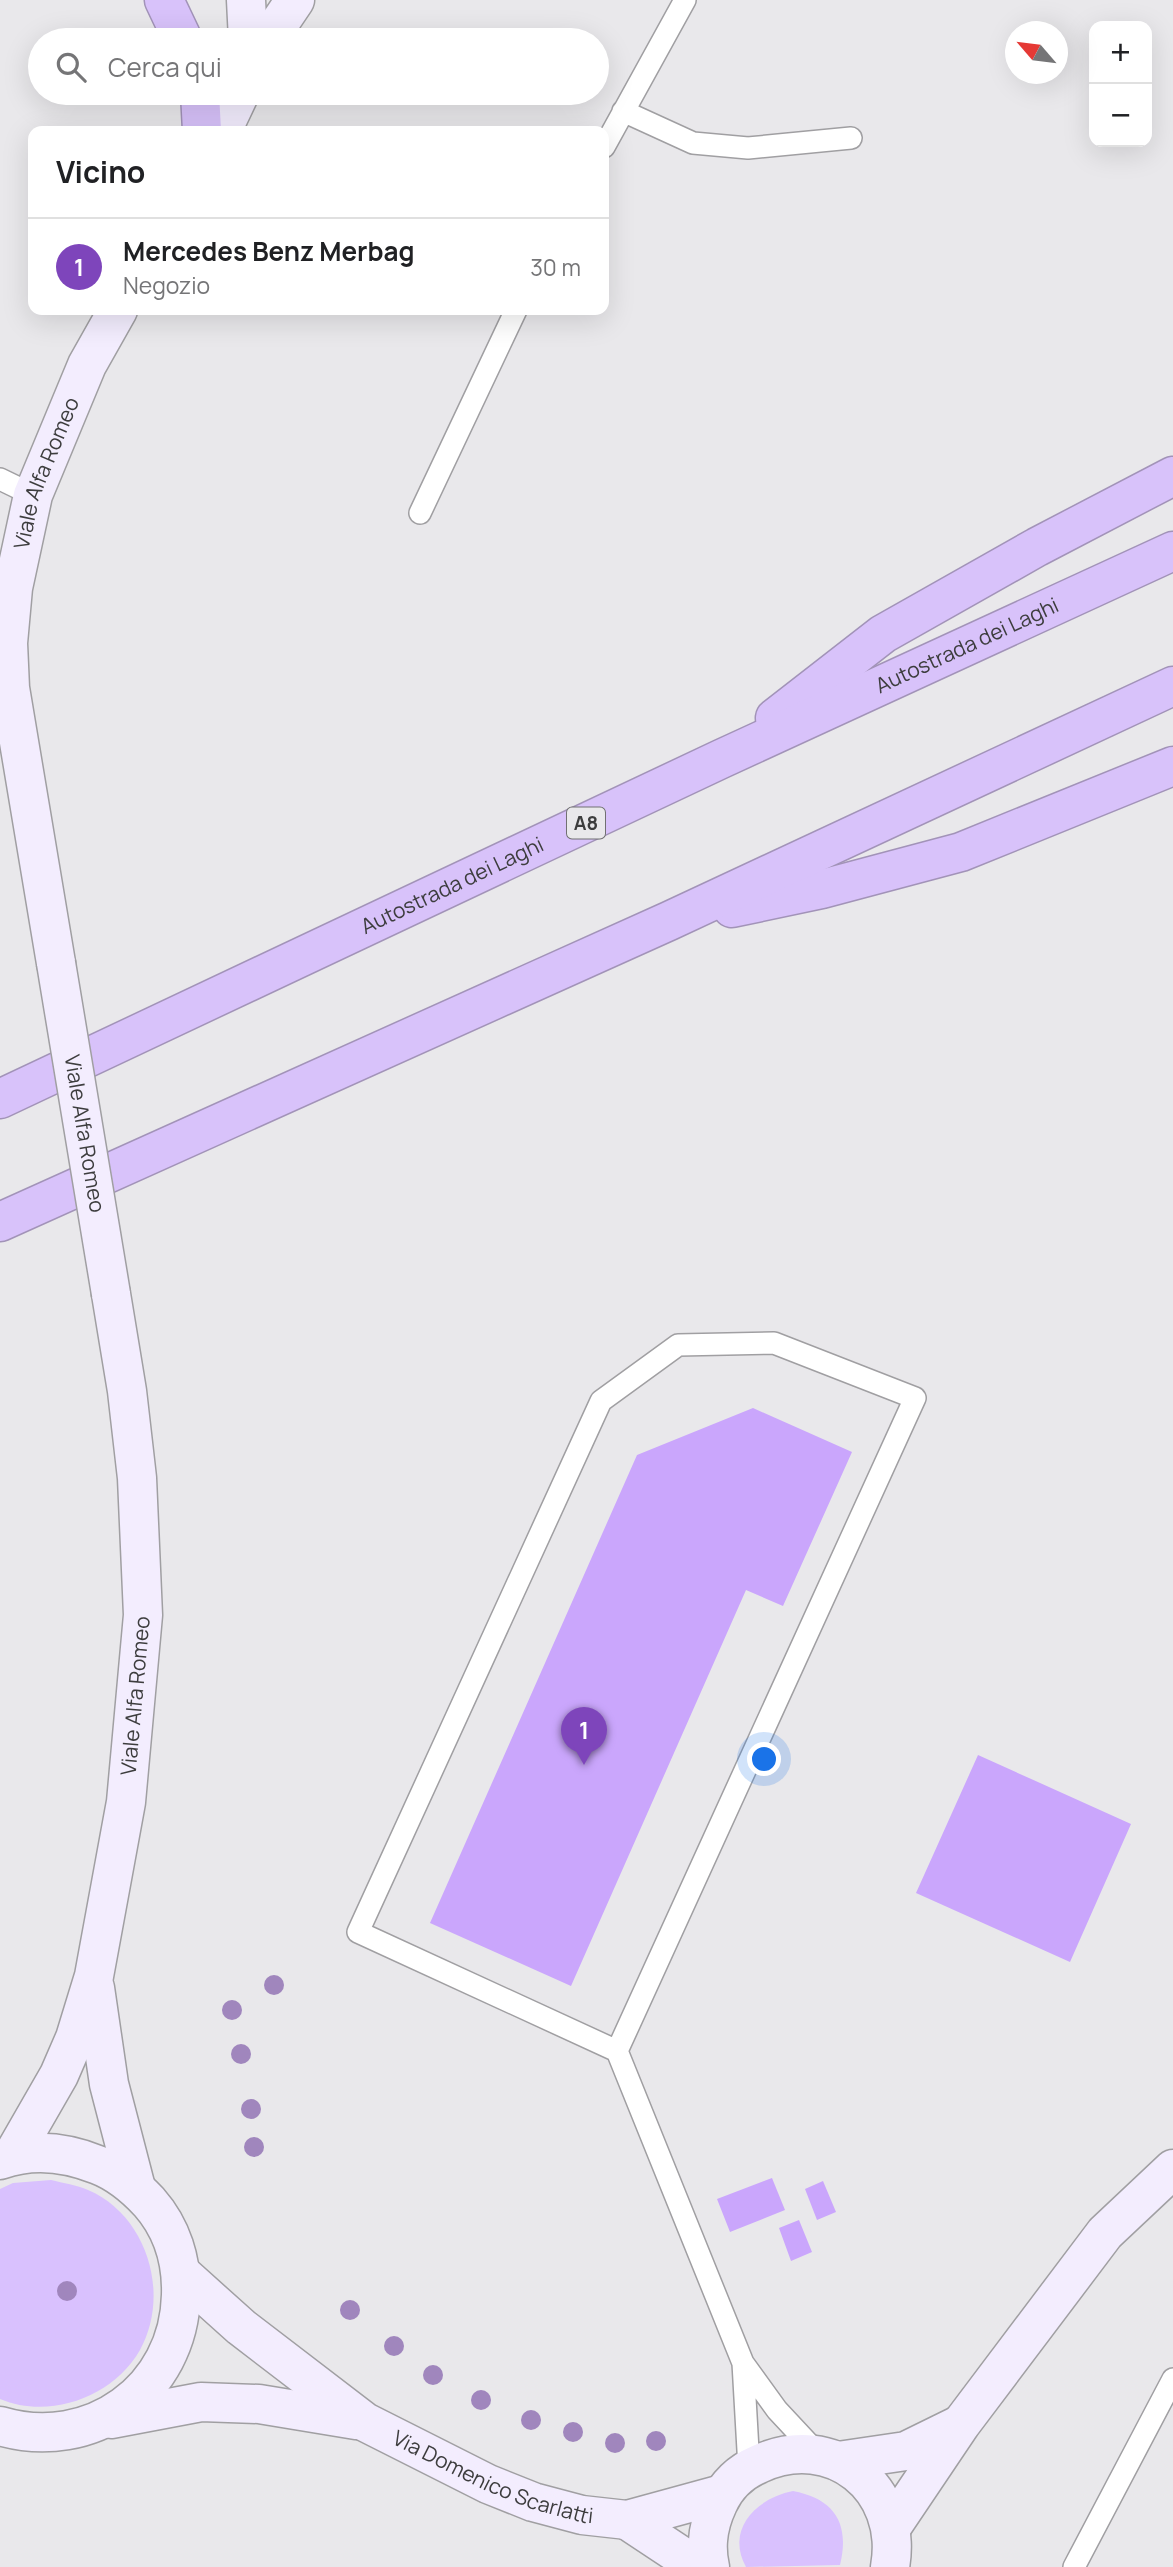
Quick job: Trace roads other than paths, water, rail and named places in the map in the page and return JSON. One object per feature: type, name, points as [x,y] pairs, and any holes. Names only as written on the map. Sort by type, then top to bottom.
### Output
[{"type":"highway","points":[[164,0],[177,28]]},
{"type":"highway","points":[[201,105],[202,126]]},
{"type":"highway","points":[[721,760],[883,634],[1037,547],[1173,477]]},
{"type":"highway","name":"Autostrada dei Laghi","points":[[0,1099],[1173,551]]},
{"type":"highway","points":[[0,1222],[668,920],[1173,686]]},
{"type":"highway","points":[[668,920],[822,889],[961,852],[1173,766]]},
{"type":"main road","points":[[246,0],[247,28]]},
{"type":"main road","points":[[276,28],[295,0]]},
{"type":"main road","points":[[224,126],[234,105]]},
{"type":"main road","name":"Viale Alfa Romeo","points":[[6,2157],[59,2075],[75,2038],[94,1976],[126,1802],[143,1615],[137,1478],[127,1391],[10,688],[9,643],[17,487],[115,315]]},
{"type":"main road","name":"Viale Alfa Romeo","points":[[94,1976],[109,2084],[136,2188]]},
{"type":"main road","points":[[0,2426],[22,2433],[62,2432],[100,2421],[138,2396],[165,2361],[181,2318],[182,2274],[174,2241],[158,2212],[136,2188],[109,2169],[78,2157],[46,2152],[6,2157]]},
{"type":"main road","points":[[891,2528],[961,2424],[1105,2233],[1173,2169]]},
{"type":"main road","name":"Via Domenico Scarlatti","points":[[182,2274],[241,2327],[365,2422],[488,2484],[533,2502],[582,2515],[627,2520],[690,2559],[698,2567]]},
{"type":"main road","name":"Via Domenico Scarlatti","points":[[100,2421],[201,2402],[259,2404],[365,2422]]},
{"type":"main road","name":"Via Domenico Scarlatti","points":[[627,2520],[736,2481],[777,2455],[808,2453],[828,2458],[906,2451],[961,2424]]},
{"type":"main road","points":[[828,2458],[863,2477],[881,2500],[891,2528],[893,2551],[890,2567]]},
{"type":"main road","points":[[710,2567],[707,2551],[710,2521],[736,2481]]},
{"type":"lane","points":[[609,137],[685,0]]},
{"type":"lane","points":[[623,111],[694,143],[748,148],[851,138]]},
{"type":"lane","points":[[421,513],[514,315]]},
{"type":"lane","points":[[617,2051],[915,1398],[774,1343],[678,1345],[601,1401],[358,1932],[617,2051],[743,2363],[777,2410],[828,2458]]},
{"type":"lane","points":[[736,2481],[743,2363]]},
{"type":"lane","points":[[1074,2567],[1173,2379]]},
{"type":"place","name":"Mercedes Benz Merbag","points":[[584,1765]]}]
